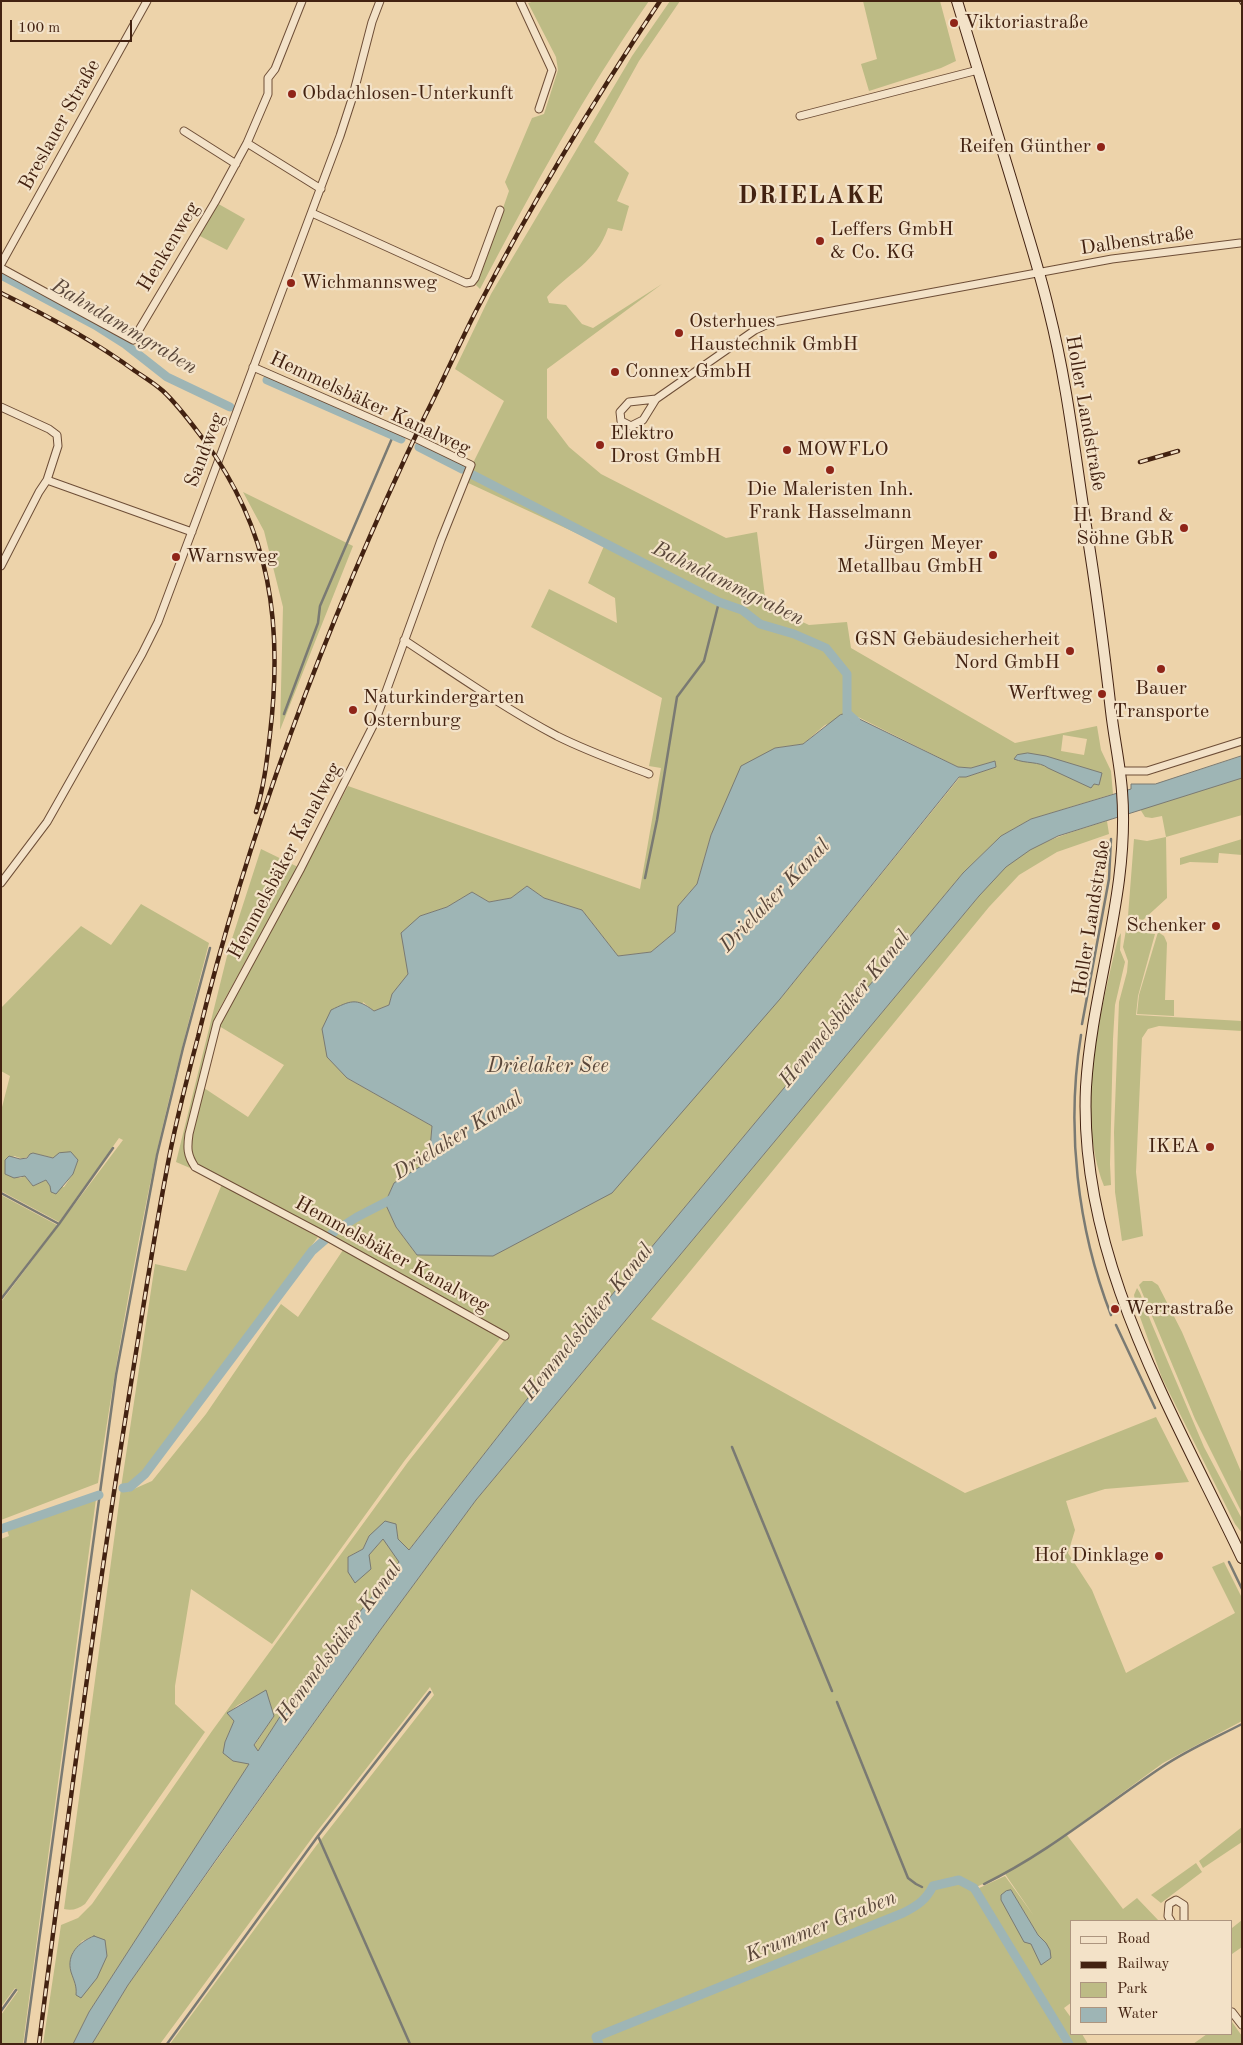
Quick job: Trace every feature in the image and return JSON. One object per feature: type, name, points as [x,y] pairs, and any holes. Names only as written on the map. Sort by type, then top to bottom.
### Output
[{"type":"main road","name":"Holler Landstraße","points":[[957,1],[1039,273],[1058,348],[1093,568],[1122,788],[1124,816],[1123,849],[1119,886],[1095,1013],[1088,1063],[1086,1135],[1093,1190],[1106,1247],[1125,1307],[1152,1373],[1242,1557]]},
{"type":"street","name":"Breslauer Straße","points":[[1,264],[147,1]]},
{"type":"street","name":"Henkenweg","points":[[1,268],[133,340],[247,143],[268,94],[268,78],[275,69],[302,1]]},
{"type":"street","name":"Sandweg","points":[[1,883],[47,822],[142,654],[162,613],[351,105],[372,22],[380,1]]},
{"type":"street","points":[[520,1],[552,70],[539,109]]},
{"type":"street","points":[[800,116],[978,70]]},
{"type":"street","points":[[184,131],[236,164]]},
{"type":"street","points":[[247,143],[321,189]]},
{"type":"street","points":[[312,213],[466,283],[472,282],[475,278],[500,210]]},
{"type":"street","name":"Dalbenstraße","points":[[656,399],[755,330],[773,322],[1112,259],[1240,243]]},
{"type":"street","name":"Hemmelsbäker Kanalweg","points":[[253,367],[411,436],[471,465],[443,534],[371,731],[297,876],[217,1023],[189,1134],[187,1150],[189,1159],[195,1167],[320,1233],[505,1336]]},
{"type":"street","points":[[656,399],[643,420],[638,424],[631,426],[621,421],[620,412],[630,402],[656,399]]},
{"type":"street","points":[[1,406],[49,428],[57,435],[58,446],[47,480],[38,492],[1,566]]},
{"type":"street","points":[[47,480],[192,532]]},
{"type":"street","points":[[404,640],[492,698],[556,735],[598,755],[649,774]]},
{"type":"street","points":[[1120,771],[1147,771],[1242,741]]},
{"type":"street","points":[[1170,1920],[1168,1916],[1169,1904],[1176,1900],[1184,1906],[1184,1920]]},
{"type":"street","points":[[1233,2013],[1242,2025]]},
{"type":"green space","points":[[535,1],[649,1],[625,35],[581,106],[539,178],[480,289],[476,285],[509,191],[505,182],[532,118],[544,114],[558,70],[556,57],[528,3]]},
{"type":"green space","points":[[670,1],[680,1],[639,61],[594,142],[629,173],[617,201],[629,206],[622,231],[608,228],[597,250],[547,297],[549,303],[566,305],[582,324],[593,328],[662,284],[547,369],[547,418],[569,447],[601,474],[726,538],[757,532],[766,605],[809,625],[847,622],[851,648],[1015,743],[1097,726],[1101,750],[1111,771],[1113,794],[1031,819],[1001,836],[963,873],[615,1291],[579,1338],[542,1380],[408,1551],[398,1539],[396,1525],[369,1536],[363,1549],[348,1557],[368,1555],[384,1538],[400,1562],[290,1701],[258,1751],[254,1746],[274,1716],[266,1691],[238,1705],[228,1713],[234,1721],[225,1742],[233,1761],[250,1763],[89,2012],[73,2044],[43,2044],[61,1925],[78,1918],[92,1904],[212,1731],[408,1462],[506,1338],[510,1336],[201,1167],[195,1162],[191,1151],[191,1143],[194,1123],[204,1088],[248,1117],[284,1065],[219,1026],[348,786],[640,889],[661,768],[649,766],[662,698],[531,627],[549,589],[617,623],[615,598],[588,583],[604,546],[464,481],[504,401],[455,369],[491,294],[632,56]],"holes":[[[858,717],[958,767],[971,768],[995,761],[996,767],[966,777],[960,777],[780,999],[417,1255],[396,1227],[385,1203],[394,1183],[430,1161],[432,1126],[347,1078],[363,1002],[374,1011],[389,1005],[392,994],[409,974],[420,916],[447,907],[472,892],[489,902],[511,898],[527,886],[544,898],[582,910],[618,956],[651,952],[675,932],[678,906],[697,884],[711,835],[775,748],[803,744],[825,725]],[[1063,735],[1087,739],[1084,755],[1061,751]],[[1045,756],[1101,773],[1099,785],[1048,768],[1042,763],[1015,759]],[[94,1936],[76,1995],[77,1986],[72,1953],[82,1941]]]},
{"type":"green space","points":[[863,1],[940,1],[956,61],[941,68],[869,91],[861,64],[877,59]]},
{"type":"green space","points":[[215,202],[245,219],[227,250],[196,234]]},
{"type":"green space","points":[[243,492],[353,546],[280,730],[283,607],[264,531]]},
{"type":"green space","points":[[1242,778],[1242,815],[1166,837],[1162,816],[1145,817],[1140,809]]},
{"type":"green space","points":[[1107,821],[1109,834],[1057,852],[1019,875],[989,907],[651,1319],[965,1493],[1156,1417],[1189,1482],[1105,1489],[1066,1501],[1075,1530],[1068,1553],[1092,1590],[1126,1673],[1235,1613],[1212,1567],[1224,1562],[1242,1598],[1242,1721],[1163,1763],[1066,1834],[1123,1909],[1137,1898],[1158,1920],[1070,1920],[1070,2004],[1064,2008],[1070,2016],[1070,2035],[1083,2035],[1088,2044],[1071,2044],[977,1889],[1005,1876],[1034,1916],[1005,1874],[974,1888],[1064,2044],[602,2044],[600,2038],[759,1974],[757,1970],[593,2035],[596,2044],[170,2044],[316,1846],[434,1695],[430,1687],[315,1834],[160,2044],[92,2044],[128,1985],[381,1629],[476,1500],[995,877],[1016,858],[1041,844]],"holes":[[[1011,1890],[1038,1935],[1050,1950],[1041,1965]]]},
{"type":"green space","points":[[1166,837],[1167,898],[1143,920],[1128,916],[1134,839],[1147,841]]},
{"type":"green space","points":[[1242,839],[1242,855],[1219,853],[1218,863],[1190,862],[1180,865],[1180,858]]},
{"type":"green space","points":[[261,849],[298,867],[217,1013],[184,1148],[190,1168],[176,1162],[229,948]]},
{"type":"green space","points":[[141,904],[209,943],[156,1155],[124,1319],[98,1483],[1,1520],[1,1302],[123,1140],[119,1138],[59,1222],[1,1191],[1,1111],[10,1076],[1,1071],[1,1008],[81,926],[111,945]],"holes":[[[33,1153],[54,1158],[78,1160],[73,1174],[64,1187],[50,1186],[46,1180],[33,1186],[25,1176],[20,1178],[5,1174],[5,1160],[15,1156],[24,1158]]]},
{"type":"green space","points":[[1126,930],[1155,934],[1138,996],[1136,1015],[1242,1021],[1242,1031],[1159,1026],[1148,1029],[1142,1038],[1136,1172],[1143,1236],[1122,1241],[1115,1192],[1114,1132],[1119,1002],[1128,961],[1123,947]]},
{"type":"green space","points":[[1158,932],[1164,936],[1167,943],[1165,1000],[1174,1000],[1174,1016],[1137,1014],[1139,995]]},
{"type":"green space","points":[[1121,933],[1120,950],[1125,962],[1115,1005],[1111,1185],[1104,1186],[1096,1157],[1091,1126],[1093,1062],[1104,998],[1118,938]]},
{"type":"green space","points":[[222,1184],[318,1237],[141,1477],[128,1486],[127,1492],[152,1481],[206,1414],[281,1304],[298,1317],[343,1250],[502,1336],[405,1460],[272,1644],[191,1589],[175,1686],[175,1704],[205,1732],[85,1904],[75,1909],[64,1909],[122,1481],[155,1264],[186,1271]]},
{"type":"green space","points":[[1,1195],[57,1225],[1,1297]]},
{"type":"green space","points":[[1143,1281],[1152,1281],[1158,1285],[1182,1332],[1242,1474],[1242,1513],[1195,1419],[1139,1285]]},
{"type":"green space","points":[[1137,1288],[1204,1447],[1242,1519],[1242,1533],[1235,1524],[1162,1378],[1136,1306],[1134,1295]]},
{"type":"green space","points":[[96,1499],[23,2044],[1,2044],[1,2015],[18,1991],[15,1988],[1,2007],[1,1539],[9,1536],[7,1530]]},
{"type":"green space","points":[[1242,1827],[1242,1842],[1203,1868],[1199,1861]]},
{"type":"green space","points":[[1196,1863],[1202,1872],[1161,1903],[1151,1895]]},
{"type":"green space","points":[[1242,1920],[1242,1947],[1233,1953],[1233,1927]]},
{"type":"green space","points":[[1233,2023],[1242,2036],[1242,2044],[1193,2044],[1206,2035],[1233,2035]]},
{"type":"water","name":"Drielaker See","points":[[847,713],[958,767],[971,768],[995,761],[996,767],[966,777],[959,777],[780,999],[612,1193],[493,1256],[417,1255],[396,1227],[385,1203],[394,1183],[429,1161],[432,1126],[347,1078],[327,1057],[322,1029],[331,1010],[343,1004],[353,1002],[362,1004],[374,1011],[389,1005],[392,994],[408,974],[401,933],[420,916],[447,907],[472,892],[489,902],[511,898],[527,886],[544,898],[582,910],[618,956],[651,952],[675,932],[678,906],[697,884],[711,835],[741,766],[775,748],[803,744],[840,715]]},
{"type":"water","points":[[1028,753],[1046,756],[1102,773],[1099,785],[1094,784],[1091,788],[1041,764],[1014,759],[1017,755]]},
{"type":"water","name":"Hemmelsbäker Kanal","points":[[1242,756],[1242,778],[1058,836],[1030,850],[1006,867],[979,896],[476,1500],[216,1860],[128,1985],[92,2044],[73,2044],[89,2012],[249,1764],[233,1761],[223,1753],[225,1742],[234,1721],[227,1713],[266,1690],[274,1716],[254,1745],[258,1751],[290,1701],[399,1562],[383,1539],[369,1555],[371,1569],[355,1583],[348,1572],[348,1557],[363,1549],[369,1536],[385,1521],[396,1524],[398,1539],[409,1550],[542,1380],[579,1338],[615,1291],[963,873],[1001,836],[1031,819],[1131,789],[1131,784],[1155,784]]},
{"type":"water","points":[[71,1152],[78,1160],[73,1174],[56,1194],[51,1192],[46,1180],[33,1186],[25,1176],[14,1178],[5,1174],[5,1160],[9,1156],[20,1159],[27,1158],[33,1153],[53,1158],[59,1153]]},
{"type":"water","points":[[1011,1890],[1038,1935],[1050,1950],[1051,1958],[1041,1965],[1031,1944],[1024,1942],[1001,1900],[1001,1895]]},
{"type":"water","points":[[94,1936],[105,1940],[107,1956],[97,1978],[81,1998],[76,1995],[76,1986],[71,1972],[70,1960],[79,1945]]},
{"type":"waterway","name":"Bahndammgraben","points":[[1,275],[95,325],[125,344],[167,377],[230,407]]},
{"type":"waterway","name":"Bahndammgraben","points":[[267,380],[401,439]]},
{"type":"waterway","points":[[284,714],[318,623],[320,606],[393,436]]},
{"type":"waterway","name":"Bahndammgraben","points":[[419,447],[462,469]]},
{"type":"waterway","name":"Bahndammgraben","points":[[471,474],[719,602],[742,610],[760,624],[794,634],[826,648],[847,674],[847,713],[856,721]]},
{"type":"waterway","points":[[645,878],[657,820],[677,697],[704,661],[719,602]]},
{"type":"waterway","points":[[1082,1024],[1109,879],[1111,839]]},
{"type":"waterway","name":"Drielaker Kanal","points":[[25,2044],[116,1375],[157,1155],[210,948]]},
{"type":"waterway","points":[[1081,1035],[1075,1105],[1078,1177],[1090,1247],[1099,1282],[1111,1315]]},
{"type":"waterway","points":[[1,1299],[59,1224],[113,1148]]},
{"type":"waterway","points":[[1,1193],[59,1224]]},
{"type":"waterway","name":"Drielaker Kanal","points":[[123,1488],[130,1487],[145,1474],[312,1251],[335,1231],[394,1198]]},
{"type":"waterway","points":[[1116,1325],[1155,1408]]},
{"type":"waterway","points":[[732,1447],[832,1691]]},
{"type":"waterway","name":"Drielaker Kanal","points":[[1,1529],[99,1495]]},
{"type":"waterway","points":[[1229,1562],[1242,1589]]},
{"type":"waterway","points":[[167,2044],[318,1836],[430,1692]]},
{"type":"waterway","points":[[837,1702],[908,1878],[922,1887]]},
{"type":"waterway","points":[[984,1884],[1008,1872],[1053,1844],[1172,1761],[1242,1724]]},
{"type":"waterway","points":[[318,1836],[410,2044]]},
{"type":"waterway","name":"Krummer Graben","points":[[599,2044],[596,2037],[903,1913],[921,1902],[933,1886],[959,1880],[974,1888],[1069,2044]]},
{"type":"waterway","points":[[1,2011],[16,1990]]},
{"type":"railway","points":[[39,2044],[94,1627],[157,1225],[180,1105],[242,878],[295,721],[325,644],[390,491],[425,416],[477,309],[542,191],[611,76],[660,1]]},
{"type":"railway","points":[[1,293],[87,339],[163,391],[204,440],[227,474],[258,544],[267,580],[272,617],[275,654],[274,694],[269,744],[256,812]]},
{"type":"railway","points":[[1140,462],[1178,451]]},
{"type":"place","name":"Viktoriastraße","points":[[954,23]]},
{"type":"place","name":"Obdachlosen-Unterkunft","points":[[292,94]]},
{"type":"place","name":"Reifen Günther","points":[[1101,147]]},
{"type":"place","name":"Leffers GmbH & Co. KG","points":[[820,241]]},
{"type":"place","name":"Wichmannsweg","points":[[291,283]]},
{"type":"place","name":"Osterhues Haustechnik GmbH","points":[[679,333]]},
{"type":"place","name":"Connex GmbH","points":[[615,372]]},
{"type":"place","name":"Elektro Drost GmbH","points":[[600,445]]},
{"type":"place","name":"MOWFLO","points":[[787,450]]},
{"type":"place","name":"Die Maleristen Inh. Frank Hasselmann","points":[[830,470]]},
{"type":"place","name":"H. Brand & Söhne GbR","points":[[1184,528]]},
{"type":"place","name":"Jürgen Meyer Metallbau GmbH","points":[[993,555]]},
{"type":"place","name":"Warnsweg","points":[[176,557]]},
{"type":"place","name":"GSN Gebäudesicherheit Nord GmbH","points":[[1070,651]]},
{"type":"place","name":"Bauer Transporte","points":[[1161,669]]},
{"type":"place","name":"Werftweg","points":[[1102,694]]},
{"type":"place","name":"Naturkindergarten Osternburg","points":[[353,710]]},
{"type":"place","name":"Schenker","points":[[1216,926]]},
{"type":"place","name":"IKEA","points":[[1210,1147]]},
{"type":"place","name":"Werrastraße","points":[[1115,1309]]},
{"type":"place","name":"Hof Dinklage","points":[[1159,1556]]},
{"type":"district","name":"DRIELAKE","points":[[811,196]]}]
